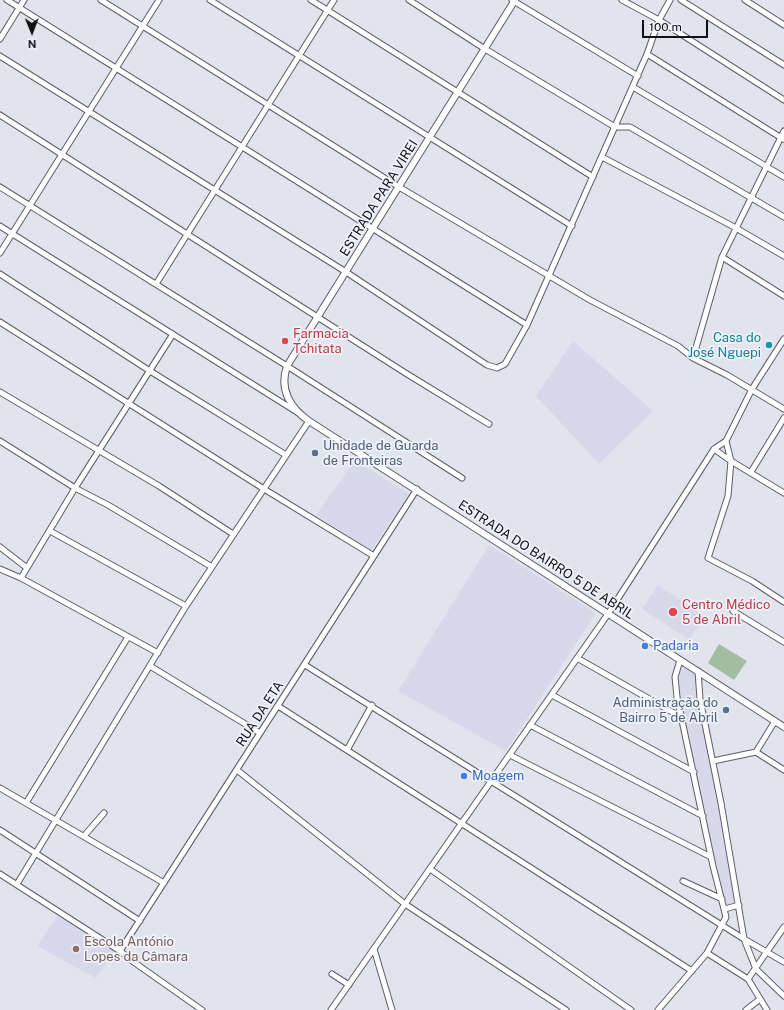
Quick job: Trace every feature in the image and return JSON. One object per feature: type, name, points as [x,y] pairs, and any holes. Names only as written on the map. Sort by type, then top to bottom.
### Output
[{"type":"street","points":[[7,0],[528,325]]},
{"type":"street","points":[[0,38],[24,0]]},
{"type":"street","points":[[101,0],[399,187],[590,300],[678,346],[693,358],[752,389],[784,409]]},
{"type":"street","points":[[0,253],[159,0]]},
{"type":"street","points":[[210,0],[572,226]]},
{"type":"street","points":[[311,0],[593,177]]},
{"type":"street","points":[[156,284],[334,0]]},
{"type":"street","points":[[409,0],[484,49],[615,127],[630,127],[784,217]]},
{"type":"street","points":[[513,0],[638,76]]},
{"type":"street","name":"ESTRADA PARA VIREI","points":[[297,412],[290,404],[285,384],[287,366],[458,92],[513,0]]},
{"type":"street","points":[[622,0],[659,20],[784,100]]},
{"type":"street","points":[[0,56],[346,272],[487,365],[497,368],[505,364],[528,325],[638,76],[659,20],[670,0]]},
{"type":"street","points":[[681,0],[784,65]]},
{"type":"street","points":[[745,0],[784,25]]},
{"type":"street","points":[[647,54],[783,138]]},
{"type":"street","points":[[633,87],[784,177]]},
{"type":"street","points":[[0,115],[489,424]]},
{"type":"street","points":[[693,358],[722,257],[766,167],[783,138],[784,131]]},
{"type":"street","points":[[602,157],[736,228],[784,256]]},
{"type":"street","points":[[0,187],[287,366],[462,478]]},
{"type":"street","points":[[0,226],[297,412]]},
{"type":"street","points":[[722,257],[784,296]]},
{"type":"street","points":[[0,274],[150,371],[286,455]]},
{"type":"street","points":[[0,322],[264,489],[374,556]]},
{"type":"street","points":[[21,578],[75,488],[173,334]]},
{"type":"street","points":[[331,1010],[608,614],[714,449],[726,441],[752,389],[784,339]]},
{"type":"street","points":[[0,392],[99,450],[233,534]]},
{"type":"street","name":"ESTRADA DO BAIRRO 5 DE ABRIL","points":[[297,412],[784,727]]},
{"type":"street","points":[[751,472],[784,418]]},
{"type":"street","points":[[17,884],[186,606],[309,421]]},
{"type":"street","points":[[726,441],[731,461],[728,496],[708,558],[752,581],[784,602]]},
{"type":"street","points":[[0,442],[75,488],[108,505],[212,567]]},
{"type":"street","points":[[714,449],[784,493]]},
{"type":"street","name":"RUA DA ETA","points":[[120,951],[417,489]]},
{"type":"street","points":[[50,531],[186,606]]},
{"type":"street","points":[[0,547],[27,568]]},
{"type":"street","points":[[0,569],[21,578],[158,653]]},
{"type":"street","points":[[733,612],[784,642]]},
{"type":"street","points":[[26,803],[128,637]]},
{"type":"street","points":[[577,658],[681,717]]},
{"type":"street","points":[[658,1010],[707,953],[726,917],[711,857],[681,717],[675,677],[680,660]]},
{"type":"street","points":[[305,665],[372,705],[722,926],[784,962]]},
{"type":"street","points":[[150,666],[260,733]]},
{"type":"street","points":[[698,671],[700,699],[713,761],[744,939],[756,969],[784,996]]},
{"type":"street","points":[[552,695],[694,772]]},
{"type":"street","points":[[347,750],[372,705]]},
{"type":"street","points":[[278,706],[692,971]]},
{"type":"street","points":[[756,752],[775,721]]},
{"type":"street","points":[[530,725],[703,816]]},
{"type":"street","points":[[713,761],[756,752],[784,770]]},
{"type":"street","points":[[510,755],[711,857]]},
{"type":"street","points":[[237,770],[405,904],[566,1010]]},
{"type":"street","points":[[0,788],[164,883]]},
{"type":"street","points":[[84,836],[104,813]]},
{"type":"street","points":[[0,830],[140,921]]},
{"type":"street","points":[[430,869],[631,1010]]},
{"type":"street","points":[[0,874],[120,951],[202,1010]]},
{"type":"street","points":[[683,881],[722,899]]},
{"type":"street","points":[[725,909],[739,905]]},
{"type":"street","points":[[748,979],[784,927]]},
{"type":"street","points":[[374,949],[392,1010]]},
{"type":"street","points":[[707,953],[748,979],[767,1010]]},
{"type":"street","points":[[332,974],[349,985]]},
{"type":"street","points":[[746,1010],[760,999]]},
{"type":"shaded area","points":[[573,341],[653,411],[599,464],[536,396]]},
{"type":"shaded area","points":[[355,460],[409,494],[371,551],[316,515]]},
{"type":"shaded area","points":[[489,545],[596,613],[506,751],[398,691]]},
{"type":"shaded area","name":"Centro Médico 5 de Abril","points":[[658,585],[705,616],[689,640],[642,609]]},
{"type":"shaded area","points":[[680,660],[698,671],[700,699],[739,905],[725,909],[713,867],[675,677]]},
{"type":"shaded area","name":"Escola António Lopes da Câmara","points":[[59,914],[114,951],[96,978],[37,946]]},
{"type":"green space","points":[[719,644],[747,661],[734,680],[708,663]]},
{"type":"place","name":"Farmacia Tchitata","points":[[285,341]]},
{"type":"place","name":"Casa do José Nguepi","points":[[769,345]]},
{"type":"place","name":"Unidade de Guarda de Fronteiras","points":[[315,453]]},
{"type":"place","name":"Centro Médico 5 de Abril","points":[[673,612]]},
{"type":"place","name":"Padaria","points":[[645,646]]},
{"type":"place","name":"Administração do Bairro 5 de Abril","points":[[726,710]]},
{"type":"place","name":"Moagem","points":[[464,776]]},
{"type":"place","name":"Escola António Lopes da Câmara","points":[[76,949]]}]
